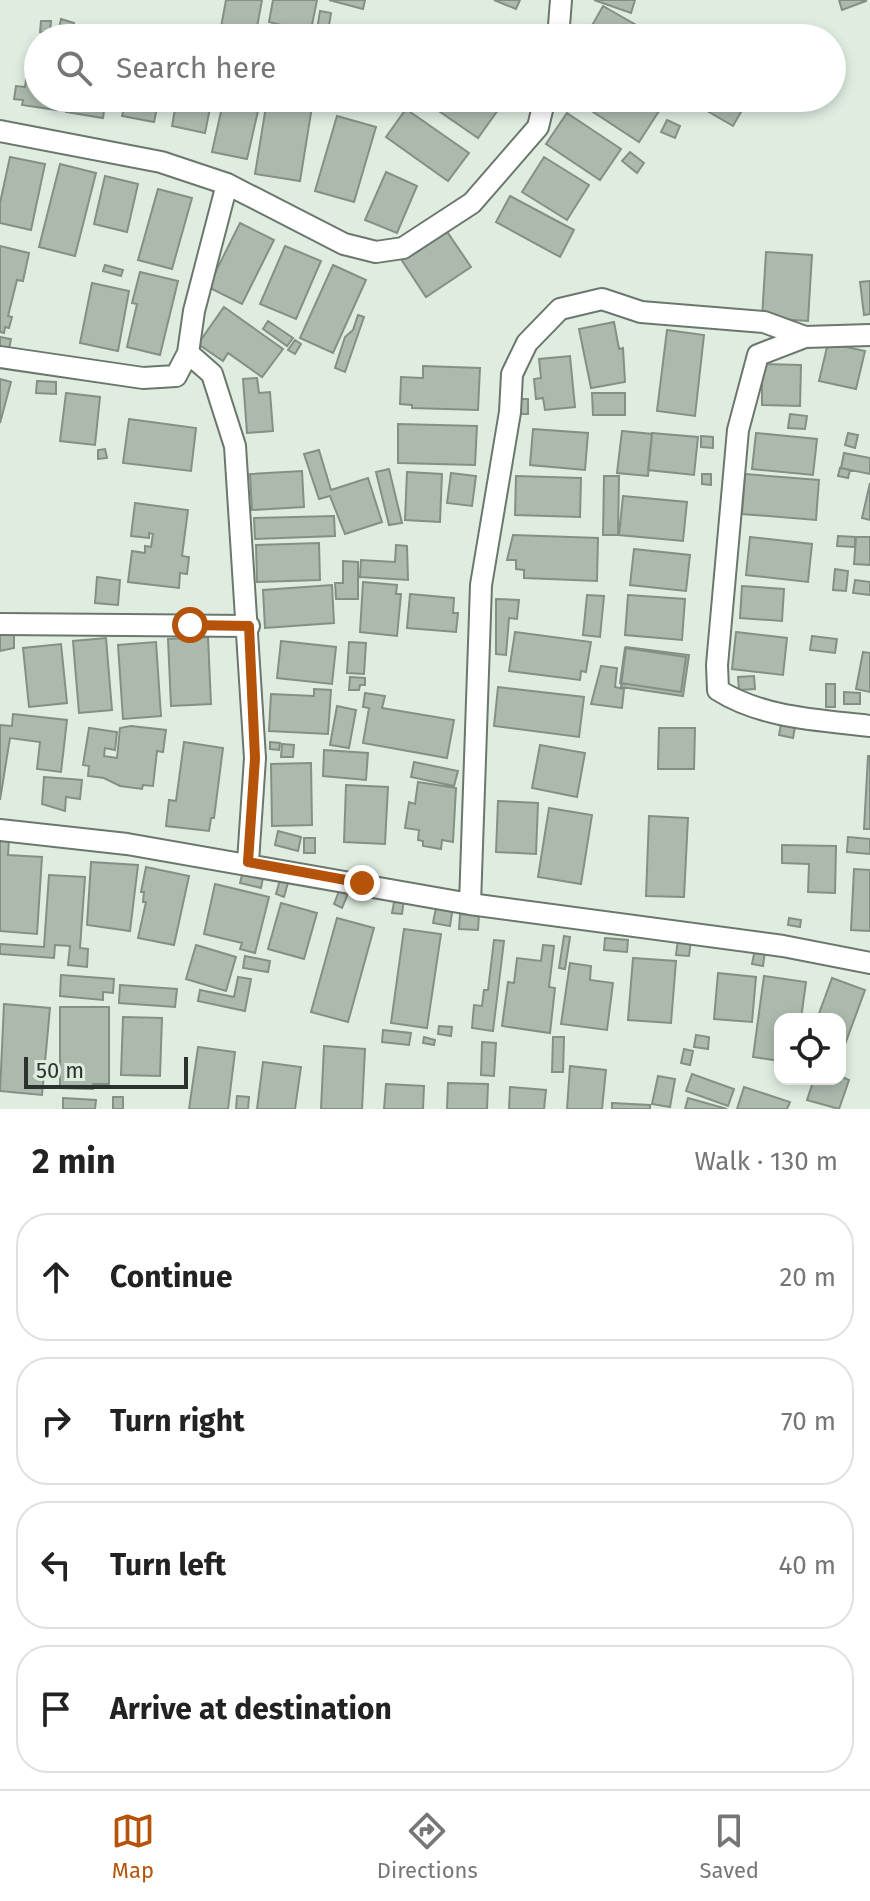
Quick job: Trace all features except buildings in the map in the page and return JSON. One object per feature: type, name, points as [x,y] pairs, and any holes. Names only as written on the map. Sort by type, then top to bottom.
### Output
[{"type":"street","points":[[559,24],[561,0]]},
{"type":"street","points":[[0,131],[161,162],[227,184],[274,211],[344,244],[376,252],[403,248],[472,203],[538,127],[542,112]]},
{"type":"street","points":[[0,357],[143,378],[176,376],[188,353],[194,311],[227,184]]},
{"type":"street","points":[[470,904],[483,573],[510,412],[512,374],[527,343],[560,309],[602,299],[641,312],[764,322],[805,337]]},
{"type":"street","points":[[870,335],[805,337],[758,355],[748,383],[738,430],[717,665],[718,690],[736,702],[799,718],[870,726]]},
{"type":"street","points":[[188,353],[212,374],[235,446],[249,626],[255,758],[248,862]]},
{"type":"street","points":[[0,624],[249,626]]},
{"type":"street","points":[[0,830],[248,862],[470,904],[783,946],[870,963]]},
{"type":"route","points":[[190,625],[249,626],[255,758],[248,862],[362,883]]}]
